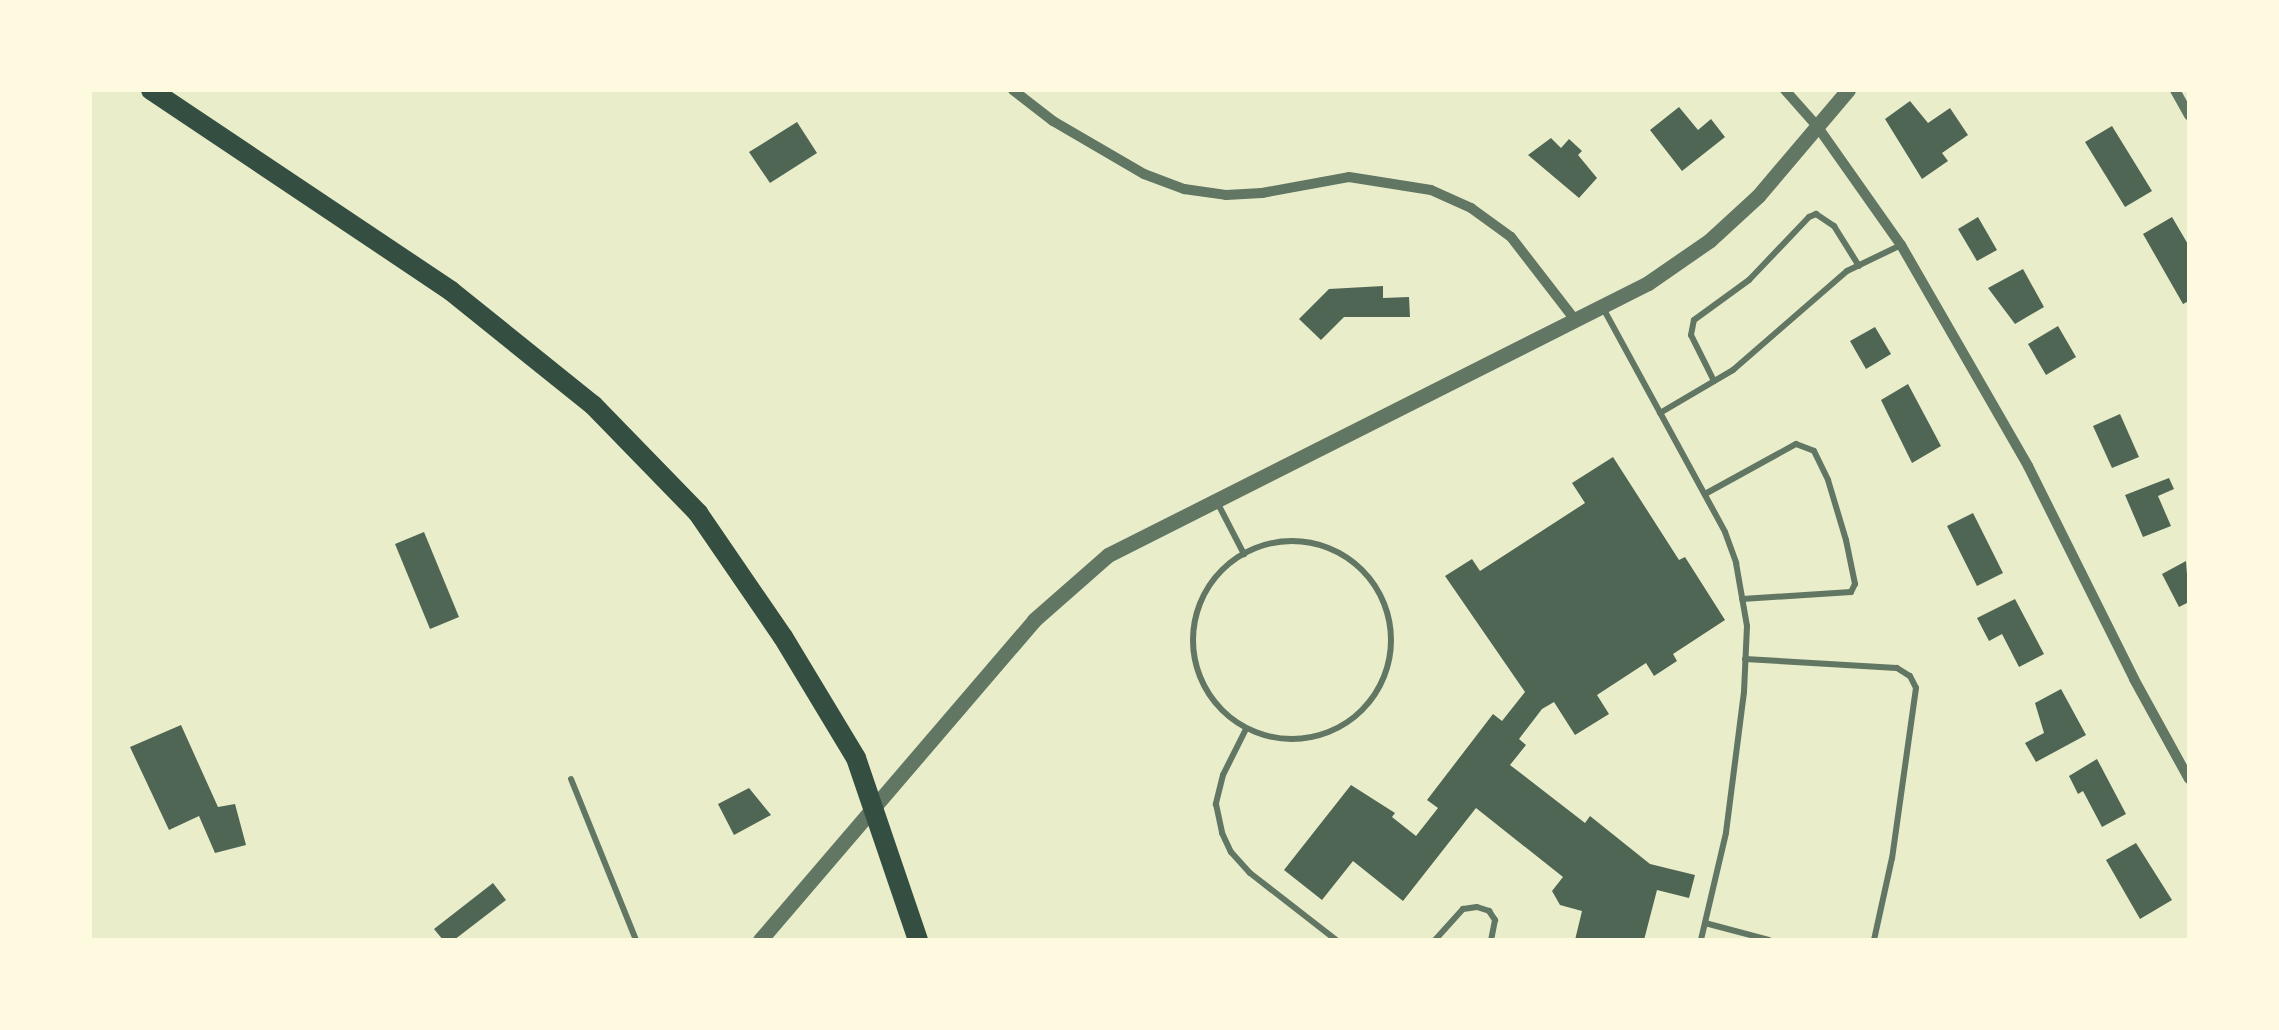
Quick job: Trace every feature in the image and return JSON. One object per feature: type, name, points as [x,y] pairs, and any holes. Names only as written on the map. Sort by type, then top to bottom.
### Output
[{"type":"main road","points":[[151,90],[451,291],[593,405],[698,512],[782,636],[856,758],[918,940]]},
{"type":"street","points":[[1014,90],[1054,121],[1144,174],[1184,189],[1226,195],[1262,193],[1349,177],[1390,180],[1431,190],[1471,208],[1510,237],[1576,321]]},
{"type":"street","points":[[1785,90],[1817,126],[1901,245],[2028,466],[2134,680],[2189,779]]},
{"type":"street","points":[[760,940],[1034,620],[1108,554],[1648,283],[1710,240],[1758,196],[1848,90]]},
{"type":"street","points":[[2175,90],[2189,115]]},
{"type":"lane","points":[[1714,381],[1691,335],[1694,320],[1748,280],[1809,216],[1816,214],[1834,226],[1860,266]]},
{"type":"lane","points":[[1660,413],[1714,381],[1860,266],[1901,245]]},
{"type":"lane","points":[[1602,307],[1706,494],[1729,543],[1742,599],[1745,659],[1726,833],[1701,940]]},
{"type":"lane","points":[[1706,494],[1796,444],[1814,451],[1828,480],[1846,540],[1855,584],[1851,592],[1742,599]]},
{"type":"lane","points":[[1215,498],[1244,554]]},
{"type":"lane","points":[[1282,541],[1314,542],[1343,554],[1369,576],[1382,594],[1392,639],[1387,673],[1356,718],[1313,738],[1278,739],[1246,729],[1220,710],[1202,684],[1193,654],[1194,622],[1204,592],[1224,567],[1244,554],[1282,541]]},
{"type":"lane","points":[[1745,659],[1897,668],[1910,676],[1916,688],[1892,858],[1874,940]]},
{"type":"lane","points":[[1246,729],[1216,804],[1222,833],[1231,852],[1250,873],[1336,940]]},
{"type":"lane","points":[[571,779],[636,940]]},
{"type":"lane","points":[[1434,940],[1463,910],[1478,907],[1489,911],[1494,920],[1490,940]]},
{"type":"lane","points":[[1705,923],[1769,940]]},
{"type":"building","points":[[1910,101],[1928,123],[1950,108],[1968,135],[1942,153],[1948,161],[1922,179],[1885,119]]},
{"type":"building","points":[[1679,107],[1698,130],[1711,119],[1725,137],[1682,171],[1650,130]]},
{"type":"building","points":[[797,122],[817,153],[770,183],[749,152]]},
{"type":"building","points":[[2112,126],[2152,191],[2125,207],[2085,142]]},
{"type":"building","points":[[1551,138],[1561,148],[1569,139],[1582,151],[1578,155],[1597,178],[1579,198],[1528,155]]},
{"type":"building","points":[[1978,217],[1997,250],[1977,261],[1958,229]]},
{"type":"building","points":[[2172,217],[2189,246],[2189,301],[2183,304],[2143,234]]},
{"type":"building","points":[[2023,269],[2044,307],[2015,324],[1988,288]]},
{"type":"building","points":[[1383,286],[1383,298],[1409,297],[1410,317],[1344,317],[1321,340],[1299,319],[1329,289]]},
{"type":"building","points":[[2058,326],[2076,357],[2046,375],[2028,344]]},
{"type":"building","points":[[1875,327],[1891,354],[1866,369],[1850,341]]},
{"type":"building","points":[[1908,384],[1941,446],[1912,463],[1881,400]]},
{"type":"building","points":[[2120,414],[2139,457],[2112,468],[2093,426]]},
{"type":"building","points":[[1613,457],[1679,560],[1685,557],[1725,620],[1673,654],[1677,661],[1654,676],[1646,663],[1597,695],[1609,714],[1575,735],[1554,702],[1542,709],[1519,739],[1526,745],[1510,765],[1585,823],[1590,816],[1650,864],[1695,875],[1689,898],[1657,890],[1644,940],[1575,940],[1582,911],[1560,905],[1552,891],[1563,877],[1476,808],[1403,901],[1353,861],[1322,900],[1284,870],[1351,785],[1395,813],[1392,817],[1416,836],[1438,808],[1427,800],[1493,714],[1502,721],[1525,692],[1445,576],[1472,559],[1480,571],[1585,503],[1572,483]]},
{"type":"building","points":[[2169,478],[2174,489],[2158,496],[2171,526],[2143,537],[2125,495]]},
{"type":"building","points":[[1973,513],[2003,573],[1977,586],[1947,526]]},
{"type":"building","points":[[424,532],[459,617],[430,629],[395,544]]},
{"type":"building","points":[[2186,561],[2189,602],[2179,607],[2162,574]]},
{"type":"building","points":[[2015,599],[2044,654],[2019,667],[2002,634],[1989,641],[1977,618]]},
{"type":"building","points":[[2061,689],[2086,735],[2036,762],[2025,743],[2044,733],[2035,703]]},
{"type":"building","points":[[181,725],[218,807],[235,804],[246,845],[215,853],[199,816],[169,830],[130,747]]},
{"type":"building","points":[[2097,759],[2126,814],[2102,827],[2083,791],[2078,794],[2069,776]]},
{"type":"building","points":[[749,788],[771,815],[734,835],[718,804]]},
{"type":"building","points":[[2136,843],[2172,900],[2140,919],[2106,860]]},
{"type":"building","points":[[493,883],[506,900],[454,940],[443,940],[434,929]]}]
